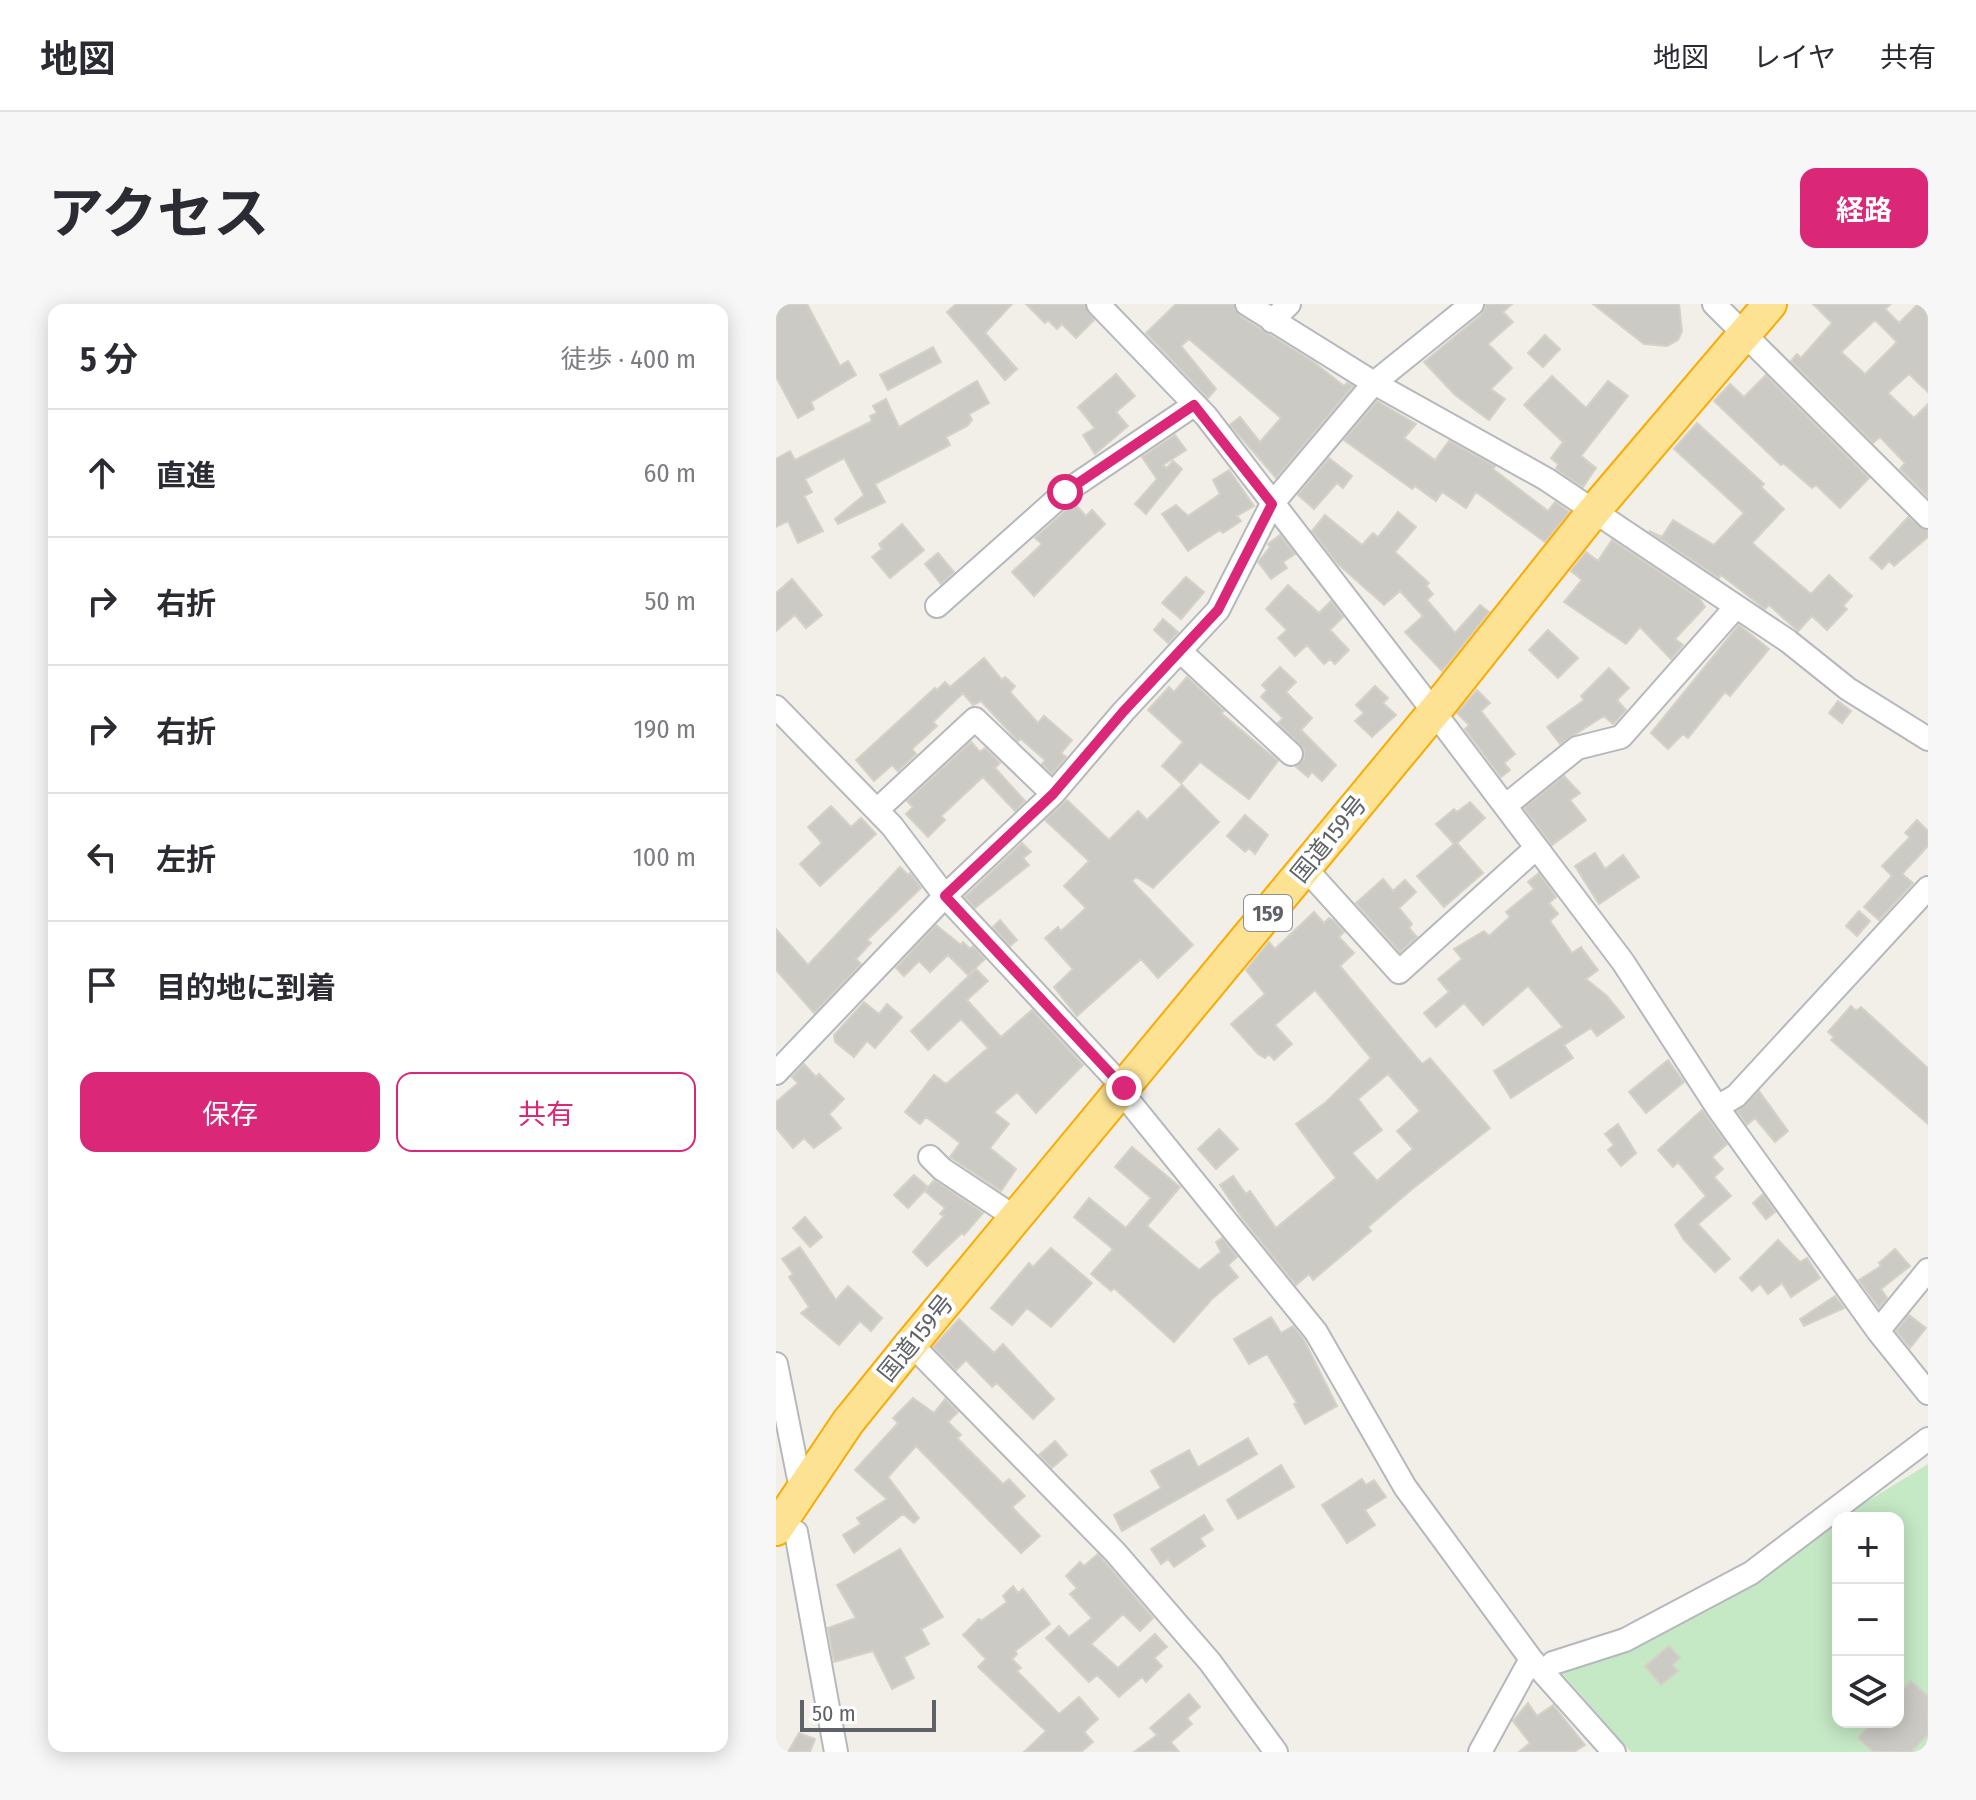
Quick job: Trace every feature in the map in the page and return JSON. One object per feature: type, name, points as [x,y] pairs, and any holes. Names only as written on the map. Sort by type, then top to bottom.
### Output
[{"type":"highway","name":"国道159号","points":[[778,1526],[801,1489],[911,1344],[1434,712],[1593,512],[1770,304]]},
{"type":"street","points":[[1098,304],[1194,405],[1434,712],[1623,962],[1717,1107],[1878,1331],[1928,1393]]},
{"type":"street","points":[[1247,304],[1374,383],[1484,441],[1788,641],[1848,689],[1928,739]]},
{"type":"street","points":[[1272,321],[1289,304]]},
{"type":"street","points":[[776,1073],[945,896],[1053,794],[1218,610],[1272,504],[1374,383],[1472,304]]},
{"type":"street","points":[[1714,304],[1928,517]]},
{"type":"street","points":[[937,606],[1065,492],[1194,405]]},
{"type":"street","points":[[1505,806],[1577,748],[1621,737],[1735,608]]},
{"type":"street","points":[[1180,651],[1291,754]]},
{"type":"street","points":[[776,707],[877,810],[945,896],[1124,1088],[1128,1100],[1316,1332],[1405,1487],[1614,1752]]},
{"type":"street","points":[[877,810],[975,719],[1053,794]]},
{"type":"street","points":[[1305,868],[1399,972],[1536,848]]},
{"type":"street","points":[[1717,1107],[1736,1096],[1928,888]]},
{"type":"street","points":[[930,1157],[942,1169],[1016,1218]]},
{"type":"street","points":[[1878,1331],[1928,1270]]},
{"type":"street","points":[[911,1344],[1115,1552],[1210,1662],[1276,1752]]},
{"type":"street","points":[[776,1364],[801,1489]]},
{"type":"street","points":[[1480,1752],[1542,1661],[1625,1640],[1751,1573],[1928,1439]]},
{"type":"street","points":[[778,1526],[796,1532],[836,1752]]},
{"type":"green space","points":[[1928,1464],[1928,1752],[1631,1752],[1553,1663],[1751,1573],[1832,1524],[1832,1728],[1904,1728],[1904,1512],[1850,1512]]},
{"type":"building","points":[[782,304],[807,304],[840,366],[848,361],[856,375],[811,402],[814,409],[798,418],[776,377],[776,307]]},
{"type":"building","points":[[956,304],[1012,304],[985,333],[1017,369],[1005,380],[947,312]]},
{"type":"building","points":[[1026,304],[1084,304],[1094,320],[1076,338],[1062,324],[1057,329],[1048,320],[1045,323]]},
{"type":"building","points":[[1176,304],[1233,304],[1240,316],[1315,363],[1344,386],[1347,383],[1353,386],[1276,478],[1230,425],[1240,417],[1260,442],[1281,418],[1189,339],[1181,346],[1216,389],[1208,398],[1146,333]]},
{"type":"building","points":[[1486,304],[1512,304],[1503,312],[1513,322],[1488,344],[1512,368],[1491,389],[1505,399],[1489,420],[1455,395],[1424,362],[1481,315]]},
{"type":"building","points":[[1593,304],[1679,304],[1682,331],[1678,340],[1667,346],[1644,344]]},
{"type":"building","points":[[1813,304],[1891,304],[1885,309],[1899,323],[1918,304],[1928,304],[1928,392],[1909,374],[1888,393],[1914,418],[1928,404],[1928,497],[1900,469],[1905,463],[1880,437],[1873,443],[1791,361],[1797,354],[1801,358],[1832,323]],"holes":[[[1875,320],[1897,342],[1865,374],[1841,352]]]},
{"type":"building","points":[[1545,335],[1560,349],[1543,367],[1528,353]]},
{"type":"building","points":[[933,347],[941,362],[888,390],[880,375]]},
{"type":"building","points":[[1116,374],[1135,396],[1116,412],[1128,426],[1095,454],[1083,435],[1095,428],[1078,407]]},
{"type":"building","points":[[1766,375],[1869,478],[1840,508],[1816,485],[1812,488],[1783,463],[1781,465],[1714,401],[1730,384],[1744,397]]},
{"type":"building","points":[[1552,376],[1586,408],[1608,381],[1628,396],[1581,456],[1596,468],[1583,487],[1556,469],[1558,464],[1551,458],[1563,442],[1524,405]]},
{"type":"building","points":[[977,381],[989,403],[969,414],[972,420],[967,426],[946,437],[950,445],[875,484],[885,502],[838,524],[835,519],[864,495],[844,458],[805,479],[812,492],[804,496],[823,531],[798,543],[788,521],[776,527],[776,459],[790,451],[795,460],[872,421],[870,416],[877,413],[873,406],[886,399],[899,427]]},
{"type":"building","points":[[1377,401],[1416,424],[1404,438],[1435,460],[1449,441],[1495,466],[1493,469],[1548,511],[1555,502],[1569,512],[1545,542],[1476,492],[1466,508],[1442,492],[1436,501],[1415,486],[1412,489],[1344,440]]},
{"type":"building","points":[[1697,423],[1764,484],[1761,487],[1784,509],[1752,543],[1811,594],[1829,575],[1852,596],[1843,606],[1847,609],[1827,630],[1812,616],[1798,631],[1769,605],[1765,609],[1721,575],[1719,578],[1649,531],[1662,537],[1673,520],[1714,545],[1744,513],[1674,449]]},
{"type":"building","points":[[1175,435],[1186,450],[1163,465],[1167,468],[1173,461],[1182,469],[1146,514],[1135,504],[1157,479],[1142,457]]},
{"type":"building","points":[[1329,458],[1352,476],[1343,488],[1337,483],[1314,509],[1298,495]]},
{"type":"building","points":[[1229,470],[1254,506],[1237,516],[1241,521],[1223,533],[1220,530],[1188,551],[1162,514],[1176,505],[1188,516],[1220,494],[1213,480]]},
{"type":"building","points":[[1074,503],[1086,516],[1092,510],[1105,524],[1034,596],[1012,572],[1042,544],[1035,538]]},
{"type":"building","points":[[1398,512],[1416,527],[1395,552],[1429,583],[1426,586],[1433,594],[1427,600],[1455,633],[1480,605],[1489,612],[1442,671],[1405,632],[1423,616],[1400,591],[1384,605],[1338,564],[1312,531],[1325,515],[1362,545],[1373,533],[1378,537]]},
{"type":"building","points":[[1908,517],[1928,531],[1928,537],[1894,566],[1889,561],[1882,569],[1870,558]]},
{"type":"building","points":[[902,524],[924,550],[890,578],[872,557],[882,549],[879,544]]},
{"type":"building","points":[[1280,535],[1295,554],[1283,562],[1287,568],[1271,579],[1258,562],[1270,547],[1268,544]]},
{"type":"building","points":[[1612,540],[1700,599],[1705,607],[1675,639],[1683,645],[1671,659],[1640,627],[1626,644],[1564,602],[1582,580],[1571,571],[1586,552],[1598,561]]},
{"type":"building","points":[[938,553],[954,572],[941,584],[925,564]]},
{"type":"building","points":[[1186,577],[1204,592],[1181,619],[1162,603]]},
{"type":"building","points":[[792,579],[822,615],[806,628],[795,615],[776,631],[776,593]]},
{"type":"building","points":[[1288,585],[1319,613],[1331,601],[1343,617],[1330,630],[1349,650],[1335,664],[1330,659],[1324,664],[1307,645],[1295,656],[1278,638],[1287,630],[1266,609]]},
{"type":"building","points":[[1163,619],[1178,632],[1168,643],[1154,630]]},
{"type":"building","points":[[1739,625],[1769,649],[1730,696],[1725,692],[1688,738],[1683,734],[1668,749],[1651,733]]},
{"type":"building","points":[[1548,630],[1578,658],[1558,678],[1529,650]]},
{"type":"building","points":[[984,658],[1002,680],[1005,677],[1015,686],[1010,692],[1038,723],[1044,716],[1072,740],[1061,753],[1066,757],[1052,774],[1042,764],[1045,760],[1021,739],[1018,741],[981,701],[973,705],[963,693],[933,722],[937,726],[912,749],[916,754],[898,771],[892,765],[874,781],[856,760],[935,688],[937,690],[945,682],[950,687]]},
{"type":"building","points":[[1280,667],[1296,682],[1286,692],[1312,718],[1301,730],[1336,765],[1322,781],[1312,772],[1308,777],[1296,767],[1304,758],[1304,749],[1278,723],[1283,718],[1261,697],[1267,690],[1262,685]]},
{"type":"building","points":[[1609,668],[1629,688],[1617,700],[1626,710],[1613,724],[1604,716],[1560,744],[1547,727],[1584,700],[1581,696]]},
{"type":"building","points":[[1187,677],[1224,711],[1221,713],[1278,761],[1249,799],[1200,762],[1181,783],[1162,766],[1183,742],[1148,710],[1169,687],[1174,692]]},
{"type":"building","points":[[1375,686],[1388,698],[1383,703],[1396,715],[1372,737],[1355,721],[1364,713],[1356,705]]},
{"type":"building","points":[[1477,690],[1490,703],[1481,711],[1515,754],[1504,763],[1510,770],[1501,777],[1465,729],[1469,725],[1457,713]]},
{"type":"building","points":[[1838,701],[1851,711],[1842,723],[1829,713]]},
{"type":"building","points":[[971,742],[980,752],[985,748],[1000,763],[995,768],[1025,801],[1015,811],[983,777],[941,816],[945,820],[928,837],[906,814],[913,807],[907,801]]},
{"type":"building","points":[[1564,776],[1580,793],[1570,800],[1586,820],[1552,845],[1524,808]]},
{"type":"building","points":[[1182,785],[1219,822],[1153,888],[1136,877],[1132,881],[1193,945],[1158,978],[1141,959],[1077,1016],[1054,987],[1073,969],[1045,938],[1058,927],[1061,931],[1086,908],[1064,886],[1089,861],[1045,820],[1067,800],[1109,840],[1138,811],[1147,820]]},
{"type":"building","points":[[1470,802],[1485,818],[1457,843],[1483,873],[1444,907],[1417,876],[1454,844],[1436,824],[1454,809],[1457,812]]},
{"type":"building","points":[[831,806],[851,827],[861,818],[876,834],[820,886],[800,864],[822,843],[808,827]]},
{"type":"building","points":[[1245,815],[1268,835],[1255,854],[1249,848],[1245,852],[1227,836]]},
{"type":"building","points":[[1917,820],[1928,831],[1928,846],[1902,874],[1913,883],[1879,920],[1864,907],[1892,876],[1882,866],[1910,837],[1905,833]]},
{"type":"building","points":[[1022,843],[1031,852],[1023,858],[1029,865],[975,908],[965,897]]},
{"type":"building","points":[[1595,853],[1605,869],[1623,855],[1639,877],[1599,904],[1575,866]]},
{"type":"building","points":[[900,867],[908,875],[910,873],[921,888],[867,940],[871,943],[856,959],[861,964],[814,1013],[776,970],[776,929],[808,965]]},
{"type":"building","points":[[1539,873],[1556,897],[1549,903],[1558,914],[1550,921],[1572,953],[1581,947],[1598,970],[1586,979],[1607,996],[1624,1017],[1597,1036],[1591,1028],[1564,1045],[1573,1058],[1511,1098],[1494,1071],[1563,1027],[1528,986],[1483,1025],[1464,1003],[1436,1027],[1424,1013],[1449,992],[1438,979],[1462,959],[1454,949],[1484,931],[1489,936],[1510,917],[1506,912],[1534,889],[1528,882]]},
{"type":"building","points":[[1383,879],[1393,891],[1405,880],[1416,892],[1399,908],[1412,924],[1409,928],[1417,937],[1400,952],[1356,903]]},
{"type":"building","points":[[1859,911],[1870,921],[1857,936],[1846,926]]},
{"type":"building","points":[[1314,912],[1324,923],[1329,918],[1334,921],[1344,932],[1339,937],[1354,953],[1340,966],[1422,1064],[1430,1058],[1490,1128],[1411,1190],[1368,1227],[1371,1231],[1313,1280],[1309,1274],[1296,1285],[1242,1218],[1220,1185],[1233,1176],[1246,1194],[1250,1191],[1276,1228],[1336,1178],[1296,1124],[1326,1102],[1371,1058],[1315,990],[1275,1025],[1292,1044],[1274,1060],[1269,1054],[1265,1058],[1258,1054],[1231,1024],[1265,994],[1246,970],[1269,942],[1275,949]],"holes":[[[1388,1074],[1420,1111],[1397,1131],[1413,1149],[1377,1181],[1352,1153],[1382,1130],[1358,1099]]]},
{"type":"building","points":[[1000,920],[1017,940],[1010,946],[993,927]]},
{"type":"building","points":[[936,925],[961,945],[963,942],[970,949],[973,946],[985,959],[968,975],[948,955],[930,972],[919,961],[904,976],[896,968]]},
{"type":"building","points":[[976,969],[988,981],[967,1000],[1001,1037],[1032,1010],[1083,1065],[1036,1113],[1017,1092],[994,1112],[1009,1124],[990,1148],[1016,1169],[1001,1191],[950,1157],[960,1143],[926,1117],[920,1124],[905,1112],[934,1075],[946,1084],[988,1048],[961,1019],[928,1050],[911,1031]]},
{"type":"building","points":[[864,1002],[879,1014],[887,1004],[902,1017],[875,1048],[867,1041],[854,1057],[835,1042],[834,1035]]},
{"type":"building","points":[[1851,1006],[1856,1011],[1861,1007],[1928,1068],[1928,1124],[1831,1040],[1834,1037],[1828,1032]]},
{"type":"building","points":[[1668,1060],[1684,1082],[1646,1113],[1629,1092]]},
{"type":"building","points":[[804,1064],[844,1099],[829,1114],[841,1128],[814,1148],[804,1138],[793,1148],[776,1128],[776,1102],[798,1083],[792,1077]]},
{"type":"building","points":[[1759,1091],[1788,1131],[1775,1142],[1755,1118],[1747,1125],[1737,1111]]},
{"type":"building","points":[[1702,1110],[1727,1144],[1712,1157],[1723,1169],[1714,1177],[1731,1196],[1698,1224],[1730,1259],[1715,1272],[1684,1240],[1675,1225],[1706,1196],[1678,1162],[1673,1167],[1658,1150]]},
{"type":"building","points":[[1618,1124],[1636,1153],[1621,1166],[1608,1150],[1614,1145],[1605,1134]]},
{"type":"building","points":[[1219,1129],[1238,1149],[1216,1169],[1198,1149]]},
{"type":"building","points":[[1132,1147],[1180,1187],[1147,1226],[1199,1270],[1221,1252],[1216,1242],[1222,1238],[1237,1257],[1228,1265],[1238,1277],[1212,1299],[1174,1342],[1114,1288],[1111,1291],[1091,1274],[1113,1249],[1074,1217],[1089,1198],[1126,1228],[1151,1198],[1115,1167]]},
{"type":"building","points":[[914,1175],[928,1187],[908,1208],[894,1195]]},
{"type":"building","points":[[934,1180],[983,1213],[964,1235],[962,1233],[927,1266],[913,1252],[944,1216],[940,1214],[945,1208],[925,1191]]},
{"type":"building","points":[[1763,1194],[1775,1212],[1766,1219],[1753,1203]]},
{"type":"building","points":[[805,1217],[822,1237],[810,1247],[793,1228]]},
{"type":"building","points":[[1778,1240],[1800,1262],[1807,1258],[1820,1278],[1791,1297],[1782,1283],[1768,1294],[1760,1284],[1752,1291],[1740,1278]]},
{"type":"building","points":[[800,1247],[836,1300],[848,1286],[882,1318],[871,1331],[860,1321],[839,1345],[801,1313],[809,1307],[789,1277],[793,1274],[782,1259]]},
{"type":"building","points":[[1051,1248],[1092,1283],[1051,1327],[1027,1308],[1012,1325],[991,1308],[1029,1263],[1033,1267]]},
{"type":"building","points":[[1895,1249],[1910,1266],[1881,1289],[1887,1298],[1879,1308],[1859,1280],[1881,1266],[1879,1263]]},
{"type":"building","points":[[1835,1296],[1844,1308],[1804,1326],[1800,1319]]},
{"type":"building","points":[[1909,1315],[1926,1328],[1910,1348],[1896,1331]]},
{"type":"building","points":[[1271,1317],[1281,1333],[1293,1326],[1304,1340],[1337,1406],[1305,1424],[1294,1404],[1297,1403],[1267,1354],[1249,1364],[1234,1339]]},
{"type":"building","points":[[959,1319],[994,1353],[1003,1344],[1054,1399],[1033,1419],[997,1383],[992,1387],[966,1360],[956,1370],[933,1347]]},
{"type":"building","points":[[913,1398],[934,1413],[945,1399],[958,1412],[948,1422],[961,1435],[957,1438],[1003,1484],[1009,1479],[1025,1496],[1012,1507],[1040,1536],[1021,1553],[916,1446],[888,1477],[919,1518],[914,1523],[903,1514],[854,1553],[843,1535],[861,1524],[857,1518],[887,1499],[855,1470],[898,1423],[893,1418]]},
{"type":"building","points":[[1248,1438],[1257,1454],[1122,1531],[1114,1515],[1161,1488],[1151,1471],[1189,1450],[1198,1467]]},
{"type":"building","points":[[1055,1441],[1067,1455],[1052,1468],[1039,1455]]},
{"type":"building","points":[[1281,1465],[1294,1487],[1238,1519],[1227,1500]]},
{"type":"building","points":[[1362,1479],[1366,1485],[1374,1480],[1386,1497],[1365,1510],[1375,1525],[1347,1543],[1322,1505]]},
{"type":"building","points":[[1204,1515],[1213,1530],[1200,1538],[1205,1546],[1174,1567],[1168,1559],[1161,1564],[1151,1549]]},
{"type":"building","points":[[900,1549],[943,1617],[921,1629],[929,1644],[904,1657],[914,1678],[892,1689],[873,1651],[834,1662],[828,1628],[856,1618],[837,1585]]},
{"type":"building","points":[[1098,1554],[1153,1618],[1140,1631],[1123,1614],[1091,1644],[1118,1668],[1155,1634],[1167,1647],[1154,1658],[1162,1666],[1146,1682],[1142,1677],[1119,1697],[1097,1675],[1089,1682],[1046,1638],[1059,1626],[1069,1637],[1092,1618],[1070,1594],[1077,1588],[1066,1576],[1080,1562],[1084,1566]]},
{"type":"building","points":[[1013,1586],[1018,1593],[1023,1589],[1050,1624],[1015,1651],[1017,1654],[1012,1659],[1021,1668],[1017,1671],[1059,1714],[1079,1697],[1098,1719],[1084,1732],[1093,1742],[1081,1752],[1024,1752],[1046,1731],[978,1667],[986,1659],[963,1635],[979,1619],[981,1621],[1007,1602],[1003,1596]]},
{"type":"building","points":[[1669,1646],[1680,1658],[1672,1665],[1678,1671],[1661,1685],[1645,1666]]},
{"type":"building","points":[[1911,1681],[1928,1696],[1928,1734],[1911,1752],[1873,1752],[1858,1738],[1867,1728],[1904,1728],[1904,1689]]},
{"type":"building","points":[[1189,1694],[1200,1707],[1187,1718],[1192,1724],[1171,1742],[1179,1752],[1134,1752],[1157,1735],[1150,1728]]},
{"type":"building","points":[[1528,1703],[1537,1716],[1553,1705],[1585,1745],[1574,1752],[1519,1752],[1530,1743],[1513,1721]]},
{"type":"building","points":[[799,1733],[815,1739],[810,1752],[788,1752]]},
{"type":"route","points":[[1065,492],[1194,405],[1206,416],[1272,504],[1218,610],[1123,712],[1053,794],[945,896],[1124,1088]]}]
